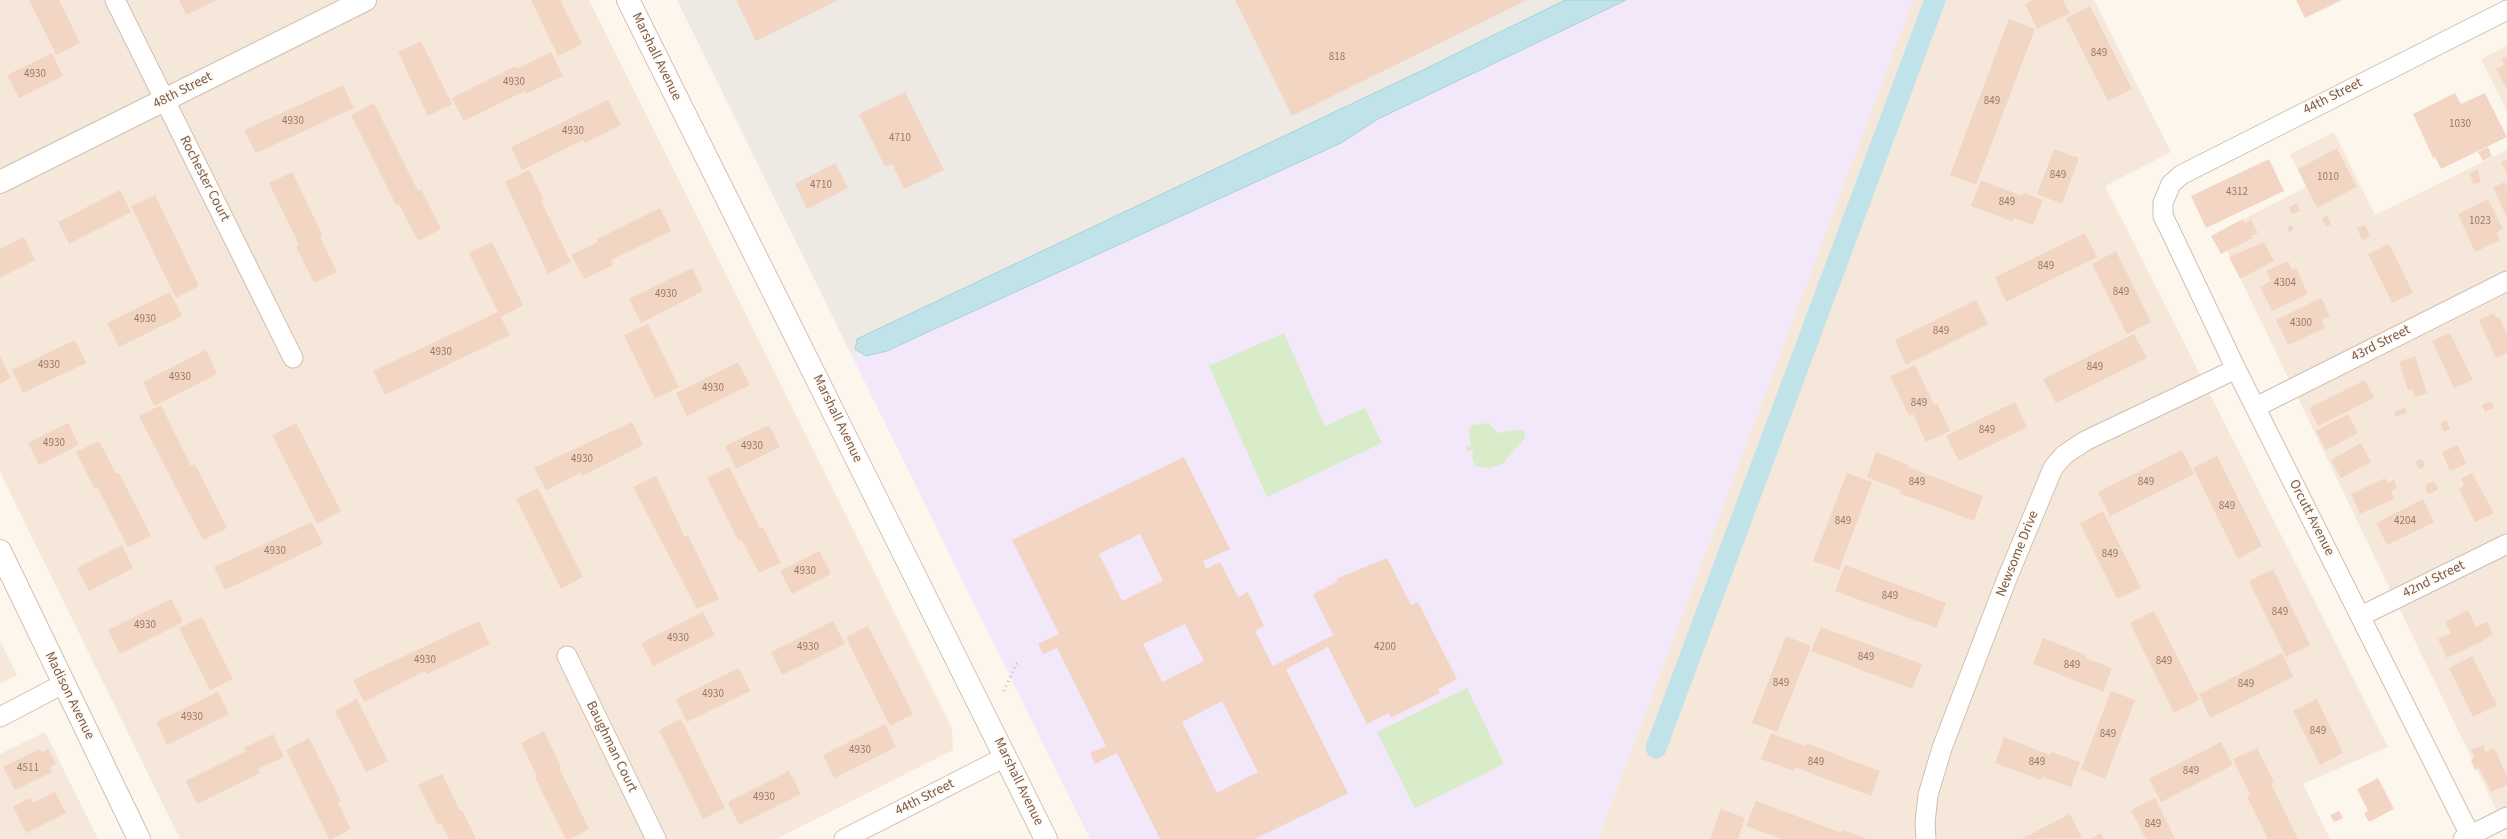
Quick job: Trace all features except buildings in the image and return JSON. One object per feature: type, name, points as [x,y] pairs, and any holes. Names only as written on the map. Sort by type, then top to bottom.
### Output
[{"type":"street","name":"Rochester Court","points":[[115,0],[293,358]]},
{"type":"street","name":"48th Street","points":[[0,182],[365,0]]},
{"type":"street","name":"Marshall Avenue","points":[[628,0],[1046,839]]},
{"type":"street","name":"44th Street","points":[[2165,192],[2181,175],[2507,10]]},
{"type":"street","name":"Orcutt Avenue","points":[[2165,192],[2163,216],[2236,369],[2361,616],[2469,838]]},
{"type":"street","name":"43rd Street","points":[[2256,407],[2507,280]]},
{"type":"street","name":"Newsome Drive","points":[[1926,839],[1925,823],[1928,795],[1942,748],[2006,581],[2053,468],[2064,455],[2085,441],[2236,369]]},
{"type":"street","name":"42nd Street","points":[[2361,616],[2507,544]]},
{"type":"street","name":"Madison Avenue","points":[[0,551],[139,839]]},
{"type":"street","name":"Baughman Court","points":[[566,656],[656,839]]},
{"type":"street","points":[[0,717],[63,684]]},
{"type":"street","name":"44th Street","points":[[844,839],[1005,757]]},
{"type":"street","points":[[2469,838],[2507,817]]},
{"type":"path","points":[[1004,691],[1016,664],[1019,662]]},
{"type":"shaded area","points":[[0,0],[589,0],[952,728],[953,750],[776,839],[180,839],[0,472]]},
{"type":"shaded area","points":[[677,0],[1581,0],[1267,158],[852,356]]},
{"type":"shaded area","points":[[1581,0],[1913,0],[1598,839],[1090,839],[852,356],[1267,158]]},
{"type":"shaded area","points":[[1913,0],[2094,0],[2171,152],[2105,186],[2388,747],[2303,784],[2330,839],[1598,839]]},
{"type":"shaded area","points":[[2507,46],[2507,111],[2481,59]]},
{"type":"shaded area","points":[[2334,132],[2375,215],[2507,150],[2507,832],[2218,232],[2306,187],[2290,154]]},
{"type":"shaded area","points":[[0,641],[17,675],[0,684]]},
{"type":"shaded area","points":[[45,732],[98,839],[0,839],[0,754]]},
{"type":"green space","points":[[1284,333],[1325,426],[1365,408],[1382,443],[1267,497],[1209,366]]},
{"type":"green space","points":[[1489,423],[1497,433],[1522,429],[1525,432],[1524,439],[1502,464],[1489,468],[1475,466],[1472,457],[1473,450],[1467,451],[1466,446],[1471,445],[1469,429],[1472,425]]},
{"type":"green space","points":[[1467,688],[1504,764],[1415,808],[1377,732]]},
{"type":"water","points":[[1565,0],[1626,0],[1378,119],[1341,143],[887,351],[866,356],[855,349],[857,339],[1425,69]]},
{"type":"waterway","points":[[1656,748],[1935,0]]}]
